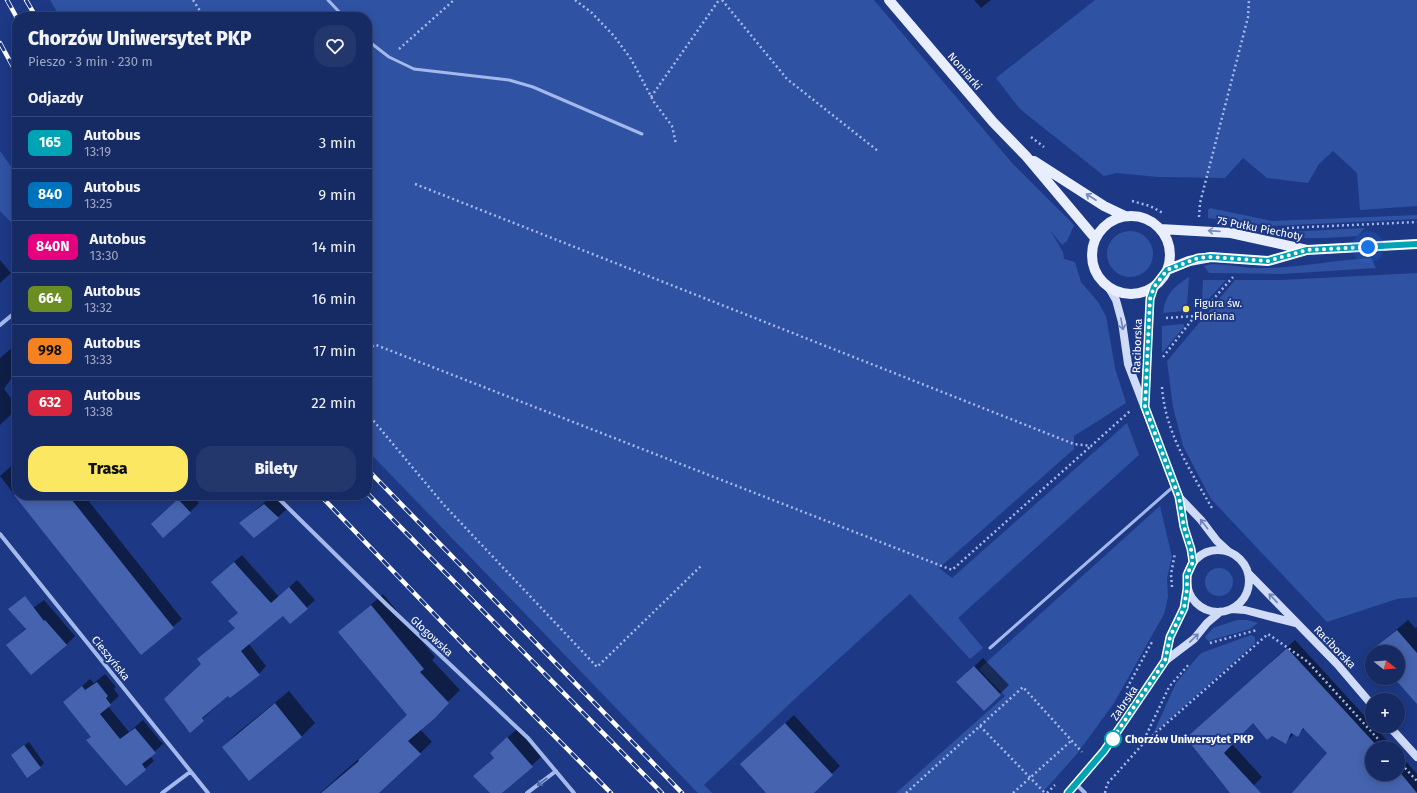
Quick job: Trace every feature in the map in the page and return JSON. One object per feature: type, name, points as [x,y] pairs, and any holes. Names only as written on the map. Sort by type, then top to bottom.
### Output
[{"type":"main road","name":"Nomiarki","points":[[889,0],[988,117],[1026,156],[1095,238]]},
{"type":"main road","name":"Nomiarki","points":[[1026,156],[1104,206],[1125,216]]},
{"type":"main road","points":[[1125,216],[1137,216],[1150,221],[1160,229],[1169,244],[1169,262],[1167,270],[1154,287],[1136,294],[1117,292],[1109,288],[1099,278],[1093,266],[1091,253],[1095,238],[1102,228],[1112,220],[1125,216]]},
{"type":"main road","name":"75 Pułku Piechoty","points":[[1160,229],[1231,233],[1307,250]]},
{"type":"main road","name":"75 Pułku Piechoty","points":[[1167,270],[1189,261],[1205,258],[1268,261],[1307,250],[1417,244]]},
{"type":"street","name":"Raciborska","points":[[1145,407],[1150,299],[1154,287]]},
{"type":"street","name":"Raciborska","points":[[1109,288],[1116,300],[1122,322],[1128,364],[1179,497],[1184,527],[1191,549],[1193,562]]},
{"type":"street","points":[[0,324],[12,315]]},
{"type":"street","name":"Raciborska","points":[[1179,497],[1201,520],[1217,541],[1229,552]]},
{"type":"street","name":"Głogowska","points":[[280,500],[388,606],[528,738],[574,793]]},
{"type":"street","name":"Cieszyńska","points":[[0,534],[208,793]]},
{"type":"street","points":[[1221,550],[1229,552],[1242,560],[1248,574],[1248,592],[1242,602],[1232,609],[1220,612],[1206,610],[1200,607],[1190,596],[1187,589],[1187,575],[1193,562],[1205,552],[1221,550]]},
{"type":"street","name":"Raciborska","points":[[1248,574],[1261,585],[1296,624],[1337,664],[1365,698]]},
{"type":"street","name":"Zabrska","points":[[1165,661],[1170,637],[1184,608],[1187,589]]},
{"type":"street","name":"Raciborska","points":[[1232,609],[1245,610],[1296,624]]},
{"type":"street","name":"Zabrska","points":[[1068,793],[1104,751],[1165,661],[1194,639],[1207,623],[1220,612]]},
{"type":"street","points":[[1395,733],[1417,757]]},
{"type":"street","points":[[162,793],[190,772]]},
{"type":"street","points":[[528,793],[556,772]]},
{"type":"street","points":[[1076,784],[1085,793]]},
{"type":"lane","points":[[328,0],[339,12]]},
{"type":"lane","points":[[372,44],[389,57],[414,69],[508,80],[534,87],[642,134]]},
{"type":"lane","points":[[990,648],[1174,486]]},
{"type":"path","points":[[192,0],[200,12]]},
{"type":"path","points":[[389,57],[454,0]]},
{"type":"path","points":[[575,0],[592,13],[614,36],[631,59],[651,97],[672,126],[676,144]]},
{"type":"path","points":[[651,97],[721,0],[787,79],[878,151]]},
{"type":"path","points":[[1199,218],[1200,203],[1248,17],[1249,0]]},
{"type":"path","points":[[416,184],[1074,444],[1091,446]]},
{"type":"path","points":[[1286,228],[1417,222]]},
{"type":"path","points":[[1162,360],[1164,354],[1195,316],[1208,305],[1233,277]]},
{"type":"path","points":[[1166,318],[1195,316]]},
{"type":"path","points":[[372,346],[376,345],[952,570],[1131,411]]},
{"type":"path","points":[[1162,380],[1163,402],[1180,455],[1214,511],[1201,520]]},
{"type":"path","points":[[372,419],[444,505],[597,667],[702,565]]},
{"type":"path","points":[[1172,589],[1171,574],[1175,547]]},
{"type":"path","points":[[1204,645],[1252,630],[1262,629],[1308,662],[1381,741]]},
{"type":"path","points":[[1126,689],[1157,634]]},
{"type":"path","points":[[1105,793],[1107,784],[1142,745],[1268,634]]},
{"type":"path","points":[[1142,745],[1169,688],[1194,657]]},
{"type":"path","points":[[906,793],[1023,687],[1082,752]]},
{"type":"path","points":[[980,726],[1046,793],[1059,780]]},
{"type":"path","points":[[1013,793],[1071,741]]},
{"type":"path","points":[[1077,758],[1086,747]]},
{"type":"path","points":[[1405,767],[1417,781]]},
{"type":"shaded area","points":[[50,0],[874,0],[1012,163],[1074,225],[1067,241],[1062,245],[1050,230],[1063,252],[1064,259],[1075,262],[1081,282],[1098,302],[1106,316],[1115,368],[1126,403],[1074,436],[1074,449],[939,568],[952,578],[1127,423],[1139,455],[958,618],[983,648],[970,659],[910,594],[799,695],[704,785],[712,793],[698,793],[372,455],[372,12],[57,12]]},
{"type":"shaded area","points":[[1095,0],[1417,0],[1417,206],[1360,210],[1357,173],[1333,151],[1319,164],[1308,183],[1267,178],[1243,158],[1225,178],[1158,177],[1117,173],[1104,176],[1020,109],[996,78]]},
{"type":"shaded area","points":[[0,151],[12,168],[12,223],[0,211]]},
{"type":"shaded area","points":[[1210,208],[1272,221],[1417,215],[1417,219],[1271,226],[1208,218],[1208,210]]},
{"type":"shaded area","points":[[1365,228],[1357,236],[1334,238],[1300,238],[1278,236],[1267,233]]},
{"type":"shaded area","points":[[1126,231],[1134,231],[1143,235],[1149,241],[1153,254],[1149,267],[1143,273],[1134,277],[1126,277],[1117,273],[1111,267],[1107,258],[1107,250],[1111,241],[1117,235]]},
{"type":"shaded area","points":[[1371,258],[1376,268],[1282,274],[1209,273],[1204,266],[1215,264],[1249,268],[1270,268]]},
{"type":"shaded area","points":[[1417,273],[1417,597],[1397,599],[1327,622],[1211,499],[1183,446],[1173,407],[1167,361],[1235,280],[1282,280]]},
{"type":"shaded area","points":[[1189,277],[1187,305],[1183,311],[1163,313],[1168,296],[1179,284]]},
{"type":"shaded area","points":[[1203,280],[1226,280],[1205,303],[1202,301]]},
{"type":"shaded area","points":[[1184,324],[1184,327],[1162,353],[1162,326]]},
{"type":"shaded area","points":[[1160,506],[1172,557],[1167,578],[1168,597],[1164,614],[1114,703],[1076,755],[1042,793],[896,793],[1005,696],[979,669]]},
{"type":"shaded area","points":[[1219,568],[1225,569],[1229,572],[1232,576],[1232,588],[1229,592],[1225,595],[1219,596],[1213,595],[1209,592],[1206,588],[1205,582],[1206,576],[1209,572],[1213,569]]},
{"type":"shaded area","points":[[1237,620],[1248,620],[1258,623],[1250,629],[1208,641],[1205,637],[1213,628]]},
{"type":"shaded area","points":[[1251,635],[1255,637],[1255,643],[1153,734],[1176,683],[1199,655]]},
{"type":"building","points":[[18,500],[72,500],[174,628],[141,655]]},
{"type":"building","points":[[177,500],[179,500],[191,513],[163,538],[151,524]]},
{"type":"building","points":[[264,504],[279,518],[254,538],[239,523]]},
{"type":"building","points":[[234,562],[271,603],[289,587],[308,609],[290,624],[283,616],[241,651],[260,675],[230,698],[228,696],[202,718],[204,721],[190,733],[164,699],[201,664],[197,659],[235,628],[228,621],[238,613],[211,582]]},
{"type":"building","points":[[25,596],[44,621],[45,620],[67,645],[31,675],[6,645],[26,629],[8,609]]},
{"type":"building","points":[[371,605],[424,669],[420,672],[449,703],[435,718],[408,741],[421,754],[379,793],[321,793],[359,761],[358,760],[407,715],[338,632]]},
{"type":"building","points":[[1397,630],[1417,653],[1417,704],[1400,685],[1405,685],[1405,645],[1378,645]]},
{"type":"building","points":[[1287,648],[1373,741],[1365,741],[1365,781],[1405,781],[1405,778],[1417,793],[1292,793],[1327,753],[1303,728],[1298,737],[1291,733],[1286,744],[1272,736],[1267,740],[1253,723],[1224,753],[1261,793],[1230,793],[1186,738]]},
{"type":"building","points":[[974,666],[1001,695],[984,711],[956,682]]},
{"type":"building","points":[[97,682],[108,696],[106,698],[111,705],[100,714],[120,739],[135,728],[156,753],[142,764],[146,770],[126,786],[86,740],[91,737],[63,702],[82,686],[85,690]]},
{"type":"building","points":[[275,703],[302,737],[249,781],[222,747]]},
{"type":"building","points":[[785,723],[833,775],[814,793],[766,793],[740,764]]},
{"type":"building","points":[[507,737],[533,767],[502,793],[490,793],[473,776],[494,758],[490,753]]},
{"type":"building","points":[[24,745],[41,768],[27,778],[11,755]]},
{"type":"railway","points":[[7,0],[14,12]]},
{"type":"railway","points":[[26,0],[33,12]]},
{"type":"railway","points":[[0,43],[12,65]]},
{"type":"railway","points":[[372,474],[682,793]]},
{"type":"railway","points":[[372,498],[662,793]]},
{"type":"railway","points":[[325,500],[465,646],[611,793]]},
{"type":"bus line","name":"165","points":[[1068,793],[1104,751],[1165,661],[1170,637],[1184,608],[1187,589],[1187,575],[1193,562],[1191,549],[1184,527],[1179,497],[1161,454],[1145,407],[1150,299],[1154,287],[1167,270],[1198,258],[1211,257],[1268,261],[1307,250],[1417,244]]},
{"type":"place","name":"Figura św. Floriana","points":[[1186,309]]},
{"type":"place","name":"Chorzów Uniwersytet PKP","points":[[1113,739]]},
{"type":"route","points":[[1113,739],[1111,741],[1165,661],[1170,637],[1184,608],[1187,589],[1187,575],[1193,562],[1191,549],[1184,527],[1179,497],[1161,454],[1145,407],[1150,299],[1154,287],[1167,270],[1198,258],[1211,257],[1268,261],[1307,250],[1368,247]]}]
